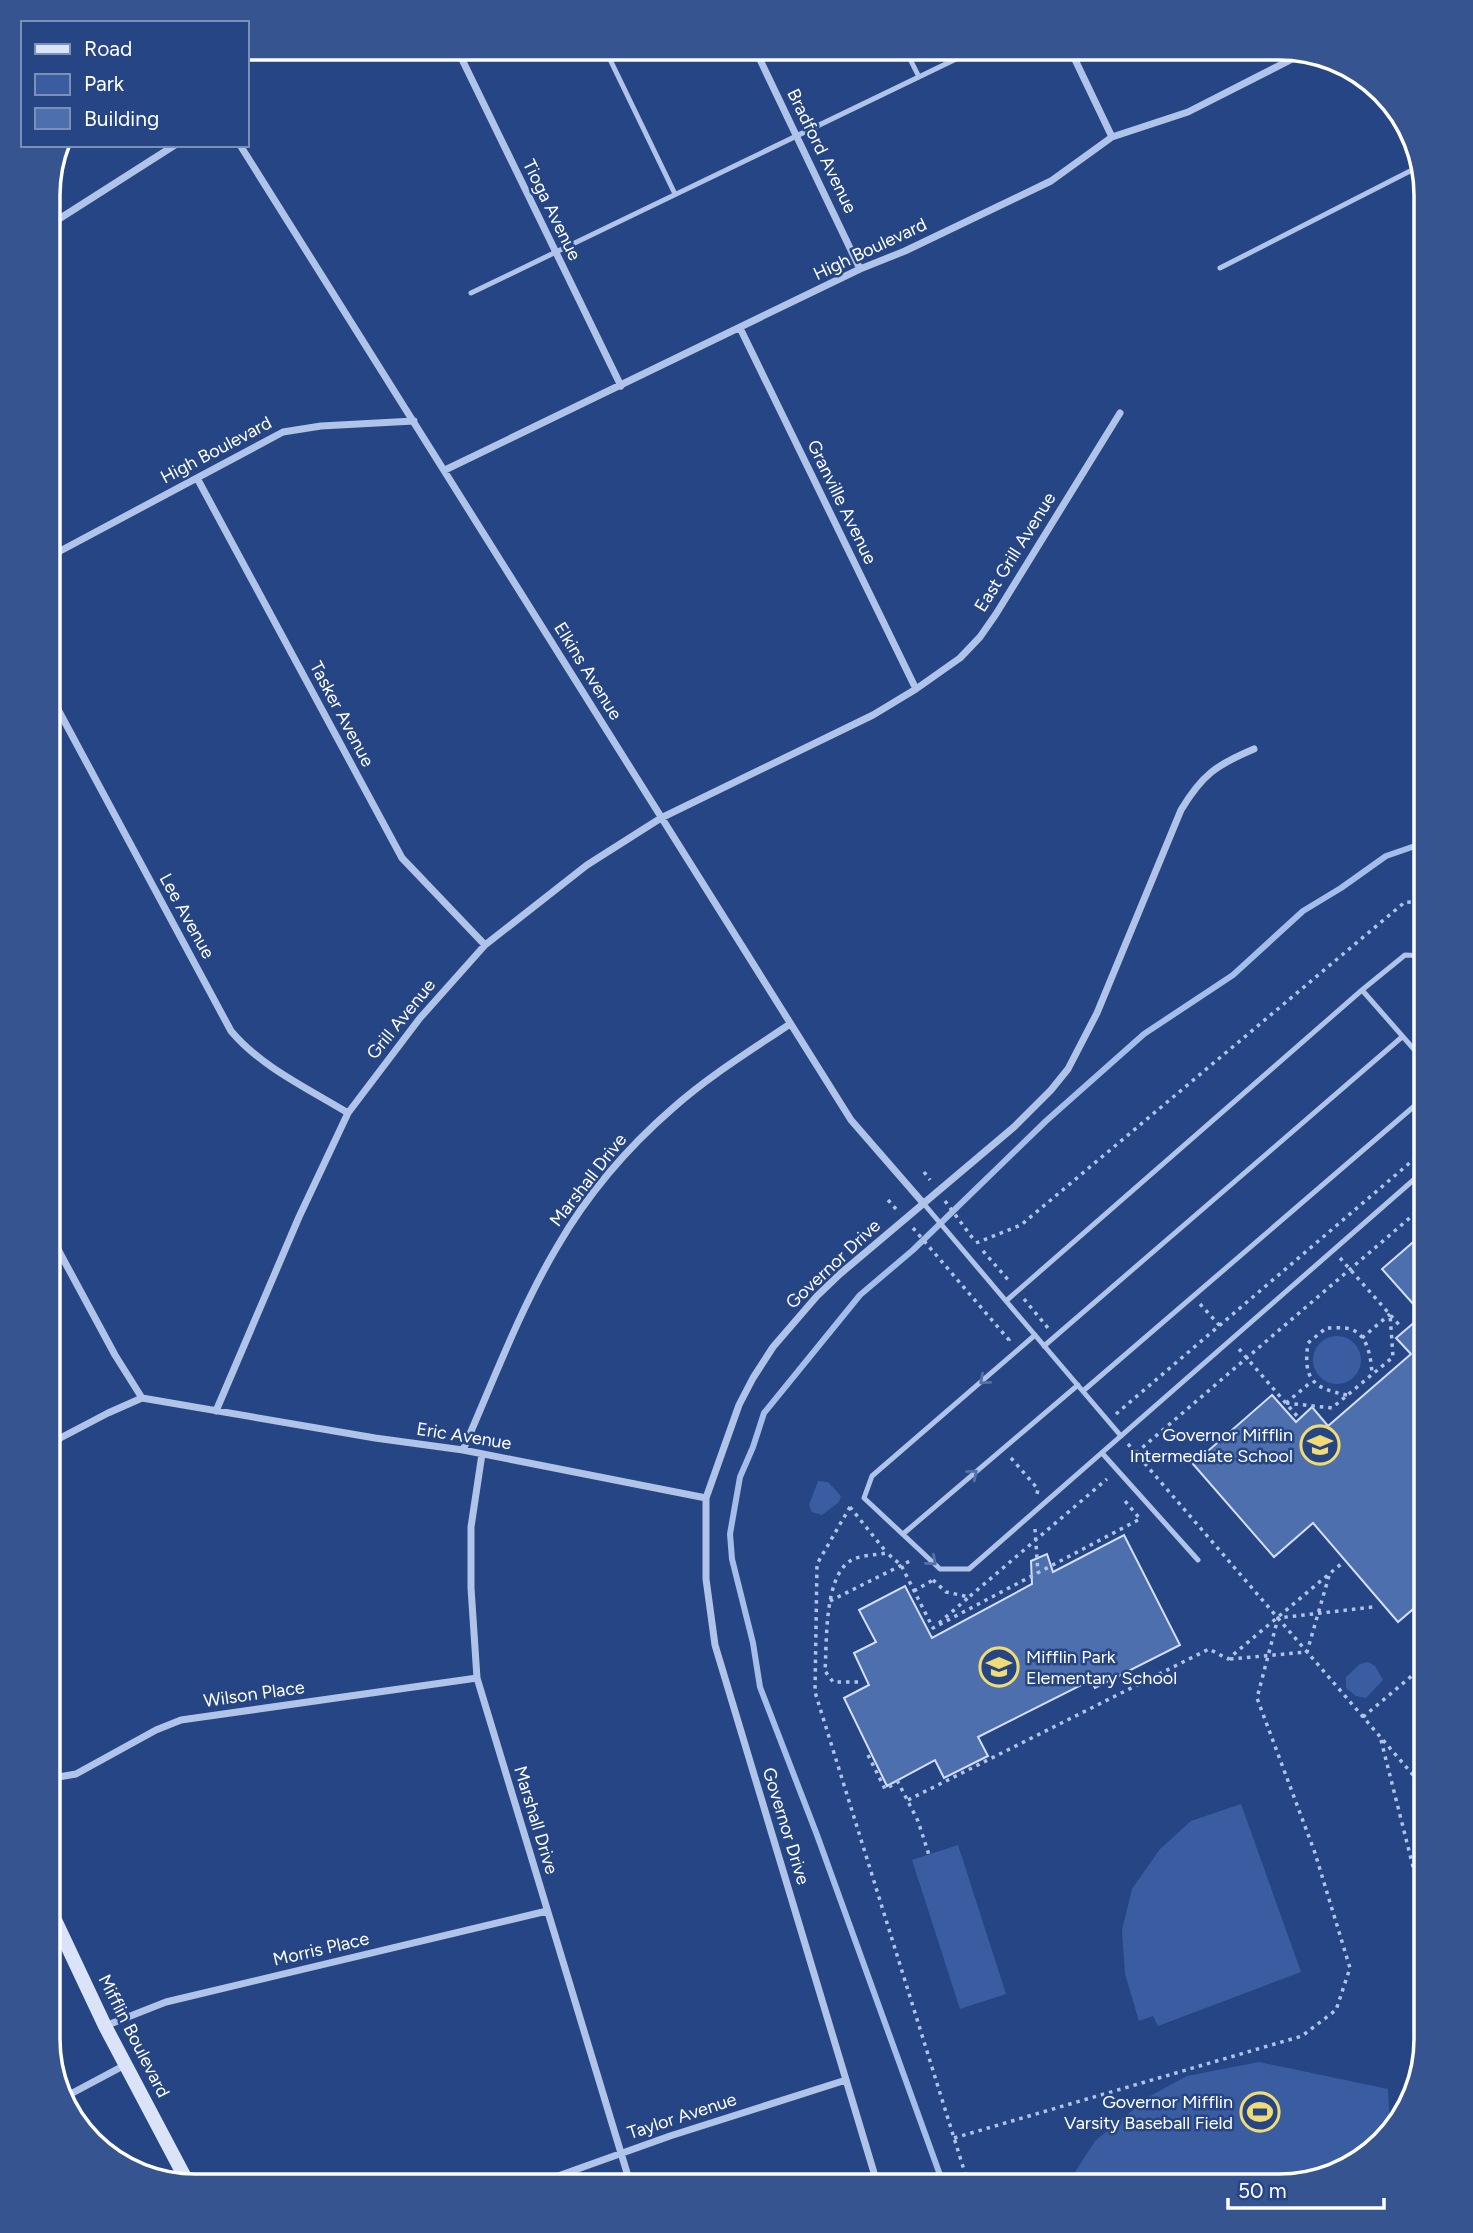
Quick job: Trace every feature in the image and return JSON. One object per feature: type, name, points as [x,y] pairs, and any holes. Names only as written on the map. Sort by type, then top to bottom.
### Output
[{"type":"street","name":"Tioga Avenue","points":[[462,60],[621,386]]},
{"type":"street","name":"Bradford Avenue","points":[[760,60],[860,269]]},
{"type":"street","points":[[1075,60],[1112,137]]},
{"type":"street","name":"High Boulevard","points":[[445,470],[860,269],[1051,181],[1112,137],[1188,112],[1290,60]]},
{"type":"street","points":[[60,218],[172,147]]},
{"type":"street","name":"Elkins Avenue","points":[[241,147],[851,1120],[924,1204]]},
{"type":"street","name":"Granville Avenue","points":[[740,328],[916,689]]},
{"type":"street","name":"East Grill Avenue","points":[[916,689],[960,658],[980,637],[1120,413]]},
{"type":"street","name":"High Boulevard","points":[[60,551],[283,432],[321,426],[414,421]]},
{"type":"street","name":"Tasker Avenue","points":[[197,478],[402,858],[485,945]]},
{"type":"street","name":"Grill Avenue","points":[[216,1411],[299,1217],[348,1113],[420,1018],[485,945],[587,865],[662,818],[873,715],[916,689]]},
{"type":"street","name":"Lee Avenue","points":[[60,713],[231,1031],[253,1053],[270,1065],[348,1113]]},
{"type":"street","name":"Governor Drive","points":[[874,2174],[715,1645],[706,1579],[706,1498],[739,1405],[753,1378],[802,1313],[840,1274],[1014,1127],[1068,1069],[1097,1013],[1181,810],[1206,775],[1223,762],[1254,749]]},
{"type":"street","name":"Marshall Drive","points":[[463,1450],[525,1308],[557,1246],[585,1204],[640,1139],[674,1107],[712,1076],[790,1024]]},
{"type":"street","points":[[60,1253],[115,1355],[142,1398]]},
{"type":"street","points":[[60,1438],[142,1398],[216,1411]]},
{"type":"street","name":"Eric Avenue","points":[[216,1411],[463,1450],[706,1498]]},
{"type":"street","name":"Marshall Drive","points":[[482,1454],[471,1527],[471,1588],[477,1678],[627,2173]]},
{"type":"street","name":"Wilson Place","points":[[60,1777],[76,1774],[156,1730],[181,1720],[477,1678]]},
{"type":"street","name":"Morris Place","points":[[105,2026],[166,2002],[547,1911]]},
{"type":"street","name":"Mifflin Boulevard","points":[[60,1931],[105,2026],[183,2173]]},
{"type":"street","points":[[72,2093],[126,2065]]},
{"type":"street","name":"Taylor Avenue","points":[[564,2173],[621,2152],[846,2080]]},
{"type":"lane","points":[[610,60],[675,194]]},
{"type":"lane","points":[[910,60],[919,78]]},
{"type":"lane","points":[[471,293],[955,60]]},
{"type":"lane","points":[[1220,268],[1411,171]]},
{"type":"lane","points":[[1006,1301],[1362,990],[1405,955],[1414,955]]},
{"type":"lane","points":[[1362,990],[1414,1050]]},
{"type":"lane","points":[[1044,1346],[1402,1037]]},
{"type":"lane","points":[[1083,1391],[1414,1106]]},
{"type":"lane","points":[[1035,1335],[872,1476],[864,1498],[940,1569],[969,1569],[1414,1180]]},
{"type":"lane","points":[[924,1204],[1121,1436]]},
{"type":"lane","points":[[903,1534],[1077,1385]]},
{"type":"lane","points":[[1102,1453],[1198,1560]]},
{"type":"path","points":[[976,1243],[1021,1225],[1405,902],[1414,902]]},
{"type":"path","points":[[1108,1421],[1414,1159]]},
{"type":"path","points":[[924,1172],[976,1243],[1055,1336]]},
{"type":"path","points":[[888,1200],[1009,1340],[999,1349]]},
{"type":"path","points":[[1414,1214],[1136,1453],[1414,1776]]},
{"type":"path","points":[[1323,1237],[1401,1327]]},
{"type":"path","points":[[1194,1296],[1297,1416]]},
{"type":"path","points":[[1362,1338],[1390,1314]]},
{"type":"path","points":[[1286,1403],[1332,1408],[1393,1357],[1390,1314]]},
{"type":"path","points":[[1347,1395],[1326,1391],[1311,1381],[1306,1364],[1308,1343],[1326,1328],[1350,1329],[1362,1338],[1370,1353],[1372,1374]]},
{"type":"path","points":[[1286,1403],[1311,1381]]},
{"type":"path","points":[[1119,1412],[1146,1445]]},
{"type":"path","points":[[1027,1498],[1038,1489]]},
{"type":"path","points":[[887,1553],[849,1507],[817,1564],[815,1692],[965,2174]]},
{"type":"path","points":[[1228,1659],[1341,1564]]},
{"type":"path","points":[[830,1601],[901,1565]]},
{"type":"path","points":[[914,1591],[946,1569]]},
{"type":"path","points":[[1307,1652],[1330,1574]]},
{"type":"path","points":[[933,1628],[969,1597]]},
{"type":"path","points":[[1278,1618],[1373,1607]]},
{"type":"path","points":[[954,2138],[1302,2036],[1336,2010],[1350,1968],[1315,1853],[1257,1698],[1278,1618]]},
{"type":"path","points":[[908,1800],[1209,1649],[1228,1659],[1307,1652]]},
{"type":"path","points":[[1362,1717],[1414,1674]]},
{"type":"path","points":[[1380,1737],[1414,1871]]},
{"type":"path","points":[[868,1755],[885,1789],[898,1782],[918,1821],[929,1855]]},
{"type":"green space","points":[[1337,1336],[1354,1343],[1361,1360],[1354,1377],[1337,1384],[1320,1377],[1313,1360],[1320,1343]]},
{"type":"green space","points":[[818,1481],[828,1482],[841,1496],[839,1502],[822,1515],[812,1512],[809,1505]]},
{"type":"green space","points":[[1368,1662],[1375,1666],[1383,1680],[1366,1698],[1356,1696],[1346,1688],[1346,1677],[1360,1664]]},
{"type":"green space","points":[[1241,1804],[1301,1972],[1158,2026],[1153,2016],[1139,2021],[1125,1974],[1122,1930],[1132,1889],[1160,1849],[1191,1821]]},
{"type":"green space","points":[[958,1845],[1006,1994],[960,2009],[912,1860]]},
{"type":"green space","name":"Governor Mifflin Varsity Baseball Field","points":[[1259,2062],[1388,2089],[1389,2115],[1361,2146],[1313,2169],[1278,2174],[1074,2174],[1095,2141],[1150,2096],[1187,2076]]},
{"type":"building","name":"Governor Mifflin Intermediate School","points":[[1414,1241],[1414,1305],[1382,1269]]},
{"type":"building","name":"Governor Mifflin Intermediate School","points":[[1414,1323],[1414,1608],[1398,1622],[1313,1523],[1274,1557],[1193,1464],[1272,1395],[1296,1422],[1312,1407],[1328,1426],[1411,1354],[1396,1338]]},
{"type":"building","name":"Mifflin Park Elementary School","points":[[1124,1535],[1180,1645],[1095,1688],[1091,1680],[978,1737],[988,1756],[944,1778],[935,1760],[887,1786],[844,1698],[869,1685],[854,1653],[876,1642],[859,1610],[905,1586],[932,1638],[1032,1584],[1031,1561],[1047,1554],[1053,1572]]},
{"type":"waterway","points":[[940,2174],[817,1835],[760,1687],[753,1643],[732,1559],[730,1534],[740,1477],[764,1413],[860,1295],[913,1250],[1046,1121],[1144,1034],[1233,975],[1303,911],[1386,856],[1414,846]]},
{"type":"place","name":"Governor Mifflin Intermediate School","points":[[1320,1445]]},
{"type":"place","name":"Mifflin Park Elementary School","points":[[999,1667]]},
{"type":"place","name":"Governor Mifflin Varsity Baseball Field","points":[[1260,2112]]}]
